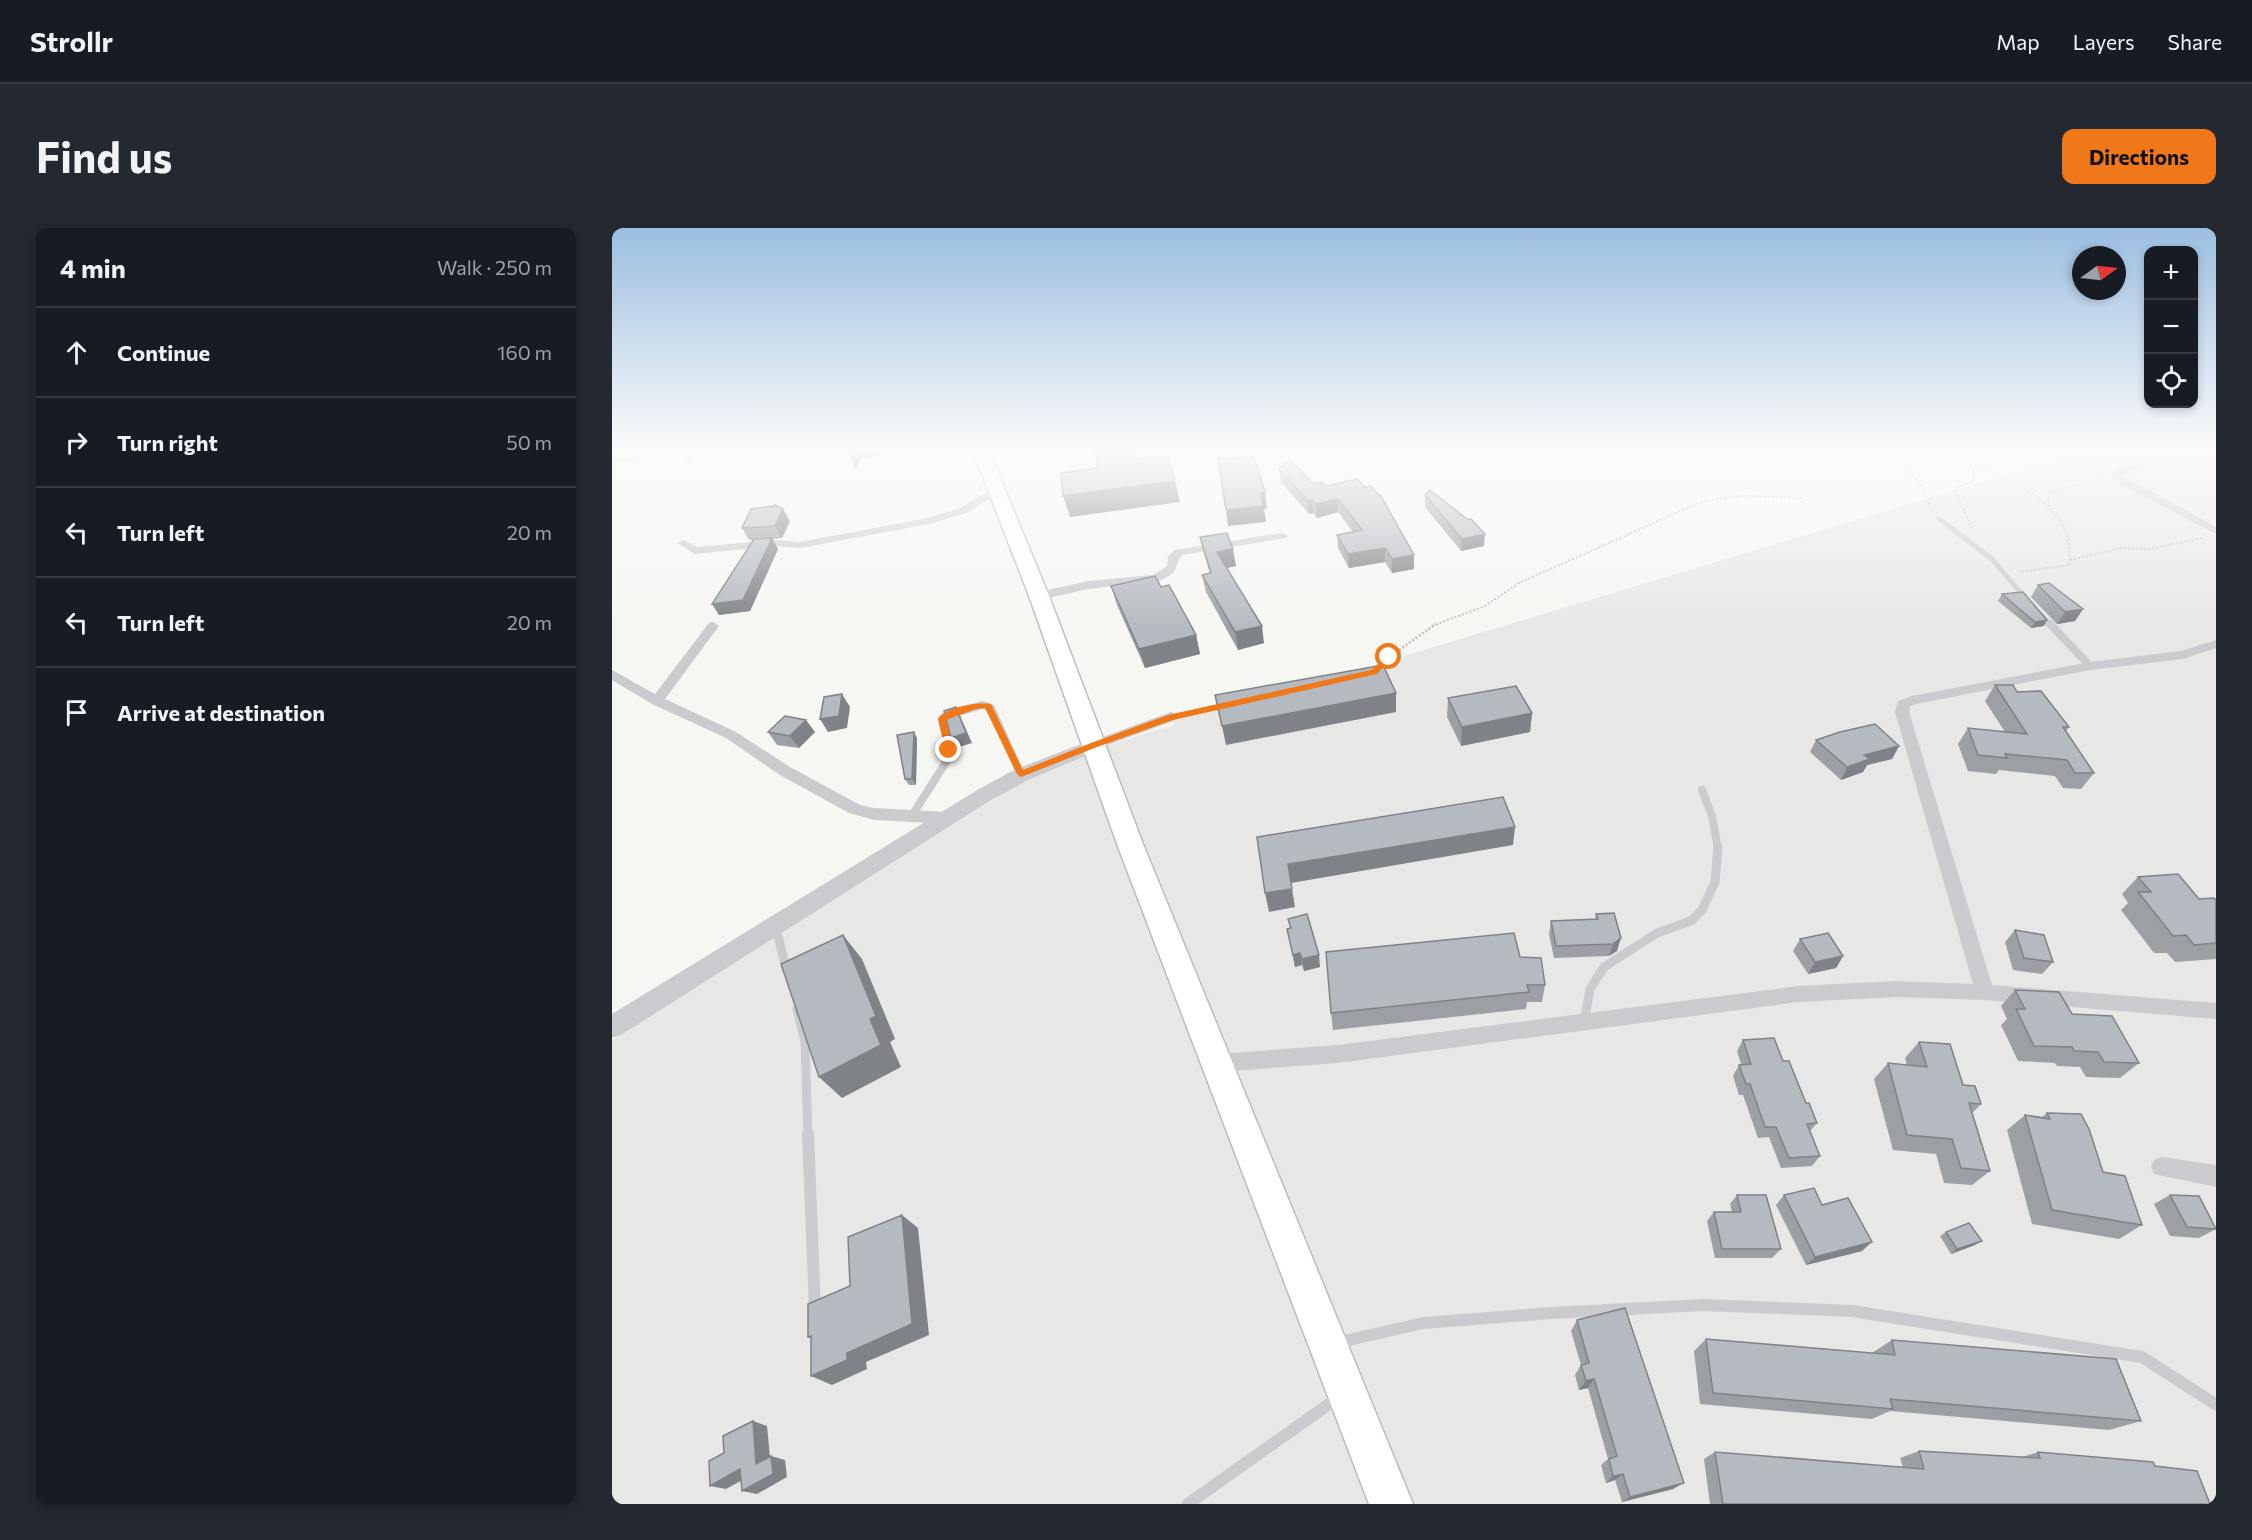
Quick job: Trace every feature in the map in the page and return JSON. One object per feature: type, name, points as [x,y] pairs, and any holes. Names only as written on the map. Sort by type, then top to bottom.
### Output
[{"type":"highway","points":[[1004,511],[1391,1504]]},
{"type":"street","points":[[683,543],[695,550],[774,543],[800,545],[925,522],[963,511]]},
{"type":"street","points":[[2177,511],[2216,531]]},
{"type":"street","points":[[1039,596],[1088,585],[1155,578],[1166,574],[1173,567],[1174,556],[1179,552],[1282,536]]},
{"type":"street","points":[[657,701],[713,626]]},
{"type":"street","points":[[1985,992],[1902,712],[1903,704],[1912,700],[2090,666],[2183,655],[2216,644]]},
{"type":"street","points":[[612,674],[657,701],[731,735],[785,771],[855,809],[874,814],[948,818]]},
{"type":"street","points":[[612,1027],[1021,774],[1171,717]]},
{"type":"street","points":[[1218,1063],[1338,1054],[1799,994],[1895,989],[1985,992],[2216,1011]]},
{"type":"street","points":[[2162,1167],[2216,1176]]},
{"type":"lane","points":[[1938,518],[1998,565],[2004,575],[2075,653],[2090,666]]},
{"type":"lane","points":[[911,817],[948,759],[949,746],[942,719],[945,716],[982,705],[991,708],[1021,774]]},
{"type":"lane","points":[[1584,1023],[1588,995],[1601,968],[1656,934],[1695,918],[1704,909],[1717,880],[1719,840],[1714,816],[1702,790]]},
{"type":"lane","points":[[775,925],[789,978]]},
{"type":"lane","points":[[794,999],[805,1042],[816,1327]]},
{"type":"lane","points":[[1329,1344],[1423,1323],[1551,1313],[1702,1305],[1852,1311],[2142,1357],[2215,1404]]},
{"type":"lane","points":[[1188,1504],[1346,1391]]},
{"type":"path","points":[[1374,672],[1389,657],[1431,627],[1485,606],[1519,583],[1682,511]]},
{"type":"path","points":[[1931,511],[1938,518]]},
{"type":"path","points":[[1965,511],[1985,554]]},
{"type":"path","points":[[2004,575],[2069,565],[2066,533],[2051,511]]},
{"type":"path","points":[[2070,560],[2122,548],[2150,549],[2205,537]]},
{"type":"path","points":[[1171,717],[1227,705]]},
{"type":"shaded area","points":[[1887,511],[2216,511],[2216,1504],[612,1504],[612,1040],[1053,762],[1174,725],[1171,717],[1261,699]]},
{"type":"building","points":[[750,511],[782,511],[775,526],[742,528]]},
{"type":"building","points":[[1347,511],[1389,511],[1414,555],[1392,559],[1385,548],[1348,554],[1337,535],[1362,530]]},
{"type":"building","points":[[1438,511],[1456,511],[1467,519],[1471,519],[1485,534],[1462,539]]},
{"type":"building","points":[[1227,533],[1233,549],[1217,552],[1262,626],[1235,632],[1202,575],[1211,573],[1200,537]]},
{"type":"building","points":[[772,538],[743,600],[712,604],[754,539]]},
{"type":"building","points":[[1155,576],[1161,587],[1169,585],[1196,635],[1139,649],[1111,586]]},
{"type":"building","points":[[2049,583],[2083,609],[2065,612],[2038,585]]},
{"type":"building","points":[[2023,592],[2047,620],[2035,622],[2002,594]]},
{"type":"building","points":[[1383,665],[1396,693],[1222,726],[1215,695]]},
{"type":"building","points":[[1995,685],[2013,685],[2017,692],[2041,691],[2069,727],[2063,727],[2094,773],[2075,773],[2067,760],[2005,754],[2007,758],[1978,755],[1968,728],[2027,734]]},
{"type":"building","points":[[1516,686],[1532,713],[1462,727],[1448,698]]},
{"type":"building","points":[[842,694],[839,716],[820,719],[824,697]]},
{"type":"building","points":[[956,707],[966,733],[951,738],[944,711]]},
{"type":"building","points":[[785,716],[806,720],[790,736],[768,732]]},
{"type":"building","points":[[1875,724],[1899,746],[1864,755],[1870,759],[1847,767],[1816,740],[1840,732]]},
{"type":"building","points":[[914,732],[912,779],[905,779],[897,735]]},
{"type":"building","points":[[1503,797],[1515,827],[1288,864],[1292,889],[1265,893],[1257,837]]},
{"type":"building","points":[[2178,874],[2199,899],[2214,898],[2216,900],[2216,943],[2194,945],[2186,935],[2173,936],[2138,892],[2151,892],[2138,877]]},
{"type":"building","points":[[1614,913],[1621,938],[1613,944],[1556,946],[1551,921],[1598,919],[1596,914]]},
{"type":"building","points":[[1307,914],[1319,955],[1302,959],[1300,953],[1293,955],[1287,929],[1291,928],[1288,919]]},
{"type":"building","points":[[2015,930],[2044,935],[2053,962],[2024,958]]},
{"type":"building","points":[[1514,933],[1520,957],[1541,958],[1545,985],[1527,985],[1529,992],[1331,1013],[1326,952]]},
{"type":"building","points":[[1828,933],[1843,956],[1815,962],[1800,939]]},
{"type":"building","points":[[843,935],[876,1016],[870,1019],[881,1045],[819,1077],[781,964]]},
{"type":"building","points":[[2015,990],[2059,992],[2072,1014],[2112,1016],[2139,1063],[2104,1062],[2098,1052],[2074,1051],[2072,1047],[2034,1046],[2016,1009],[2025,1009]]},
{"type":"building","points":[[1774,1038],[1783,1061],[1789,1061],[1817,1123],[1807,1124],[1820,1156],[1789,1158],[1776,1127],[1765,1127],[1750,1084],[1746,1084],[1739,1065],[1751,1064],[1743,1040]]},
{"type":"building","points":[[1919,1042],[1950,1044],[1963,1085],[1975,1086],[1981,1104],[1969,1103],[1990,1171],[1961,1168],[1952,1139],[1907,1135],[1888,1063],[1927,1067]]},
{"type":"building","points":[[2047,1113],[2081,1114],[2089,1129],[2103,1172],[2125,1176],[2142,1225],[2052,1210],[2025,1115],[2050,1119]]},
{"type":"building","points":[[1814,1188],[1822,1205],[1848,1198],[1872,1242],[1815,1257],[1784,1195]]},
{"type":"building","points":[[1737,1195],[1766,1195],[1781,1249],[1722,1249],[1714,1212],[1741,1212]]},
{"type":"building","points":[[2170,1195],[2199,1196],[2216,1229],[2187,1227]]},
{"type":"building","points":[[902,1215],[912,1324],[847,1353],[847,1360],[811,1376],[808,1304],[850,1286],[848,1237]]},
{"type":"building","points":[[1969,1223],[1982,1241],[1957,1249],[1946,1232]]},
{"type":"building","points":[[1625,1308],[1684,1483],[1630,1497],[1623,1474],[1613,1476],[1609,1459],[1617,1456],[1594,1379],[1586,1381],[1581,1365],[1589,1363],[1577,1320]]},
{"type":"building","points":[[1706,1339],[1895,1355],[1892,1340],[2116,1359],[2141,1421],[1890,1399],[1893,1409],[1713,1393]]},
{"type":"building","points":[[753,1421],[756,1464],[771,1456],[773,1474],[742,1491],[740,1469],[710,1486],[709,1461],[724,1453],[723,1436]]},
{"type":"building","points":[[1919,1451],[2040,1458],[2038,1452],[2153,1462],[2155,1466],[2197,1471],[2210,1504],[1723,1504],[1715,1452],[1924,1469]]},
{"type":"route","points":[[949,750],[942,719],[975,706],[988,706],[991,708],[1021,774],[1171,717],[1374,672],[1389,657]]}]
